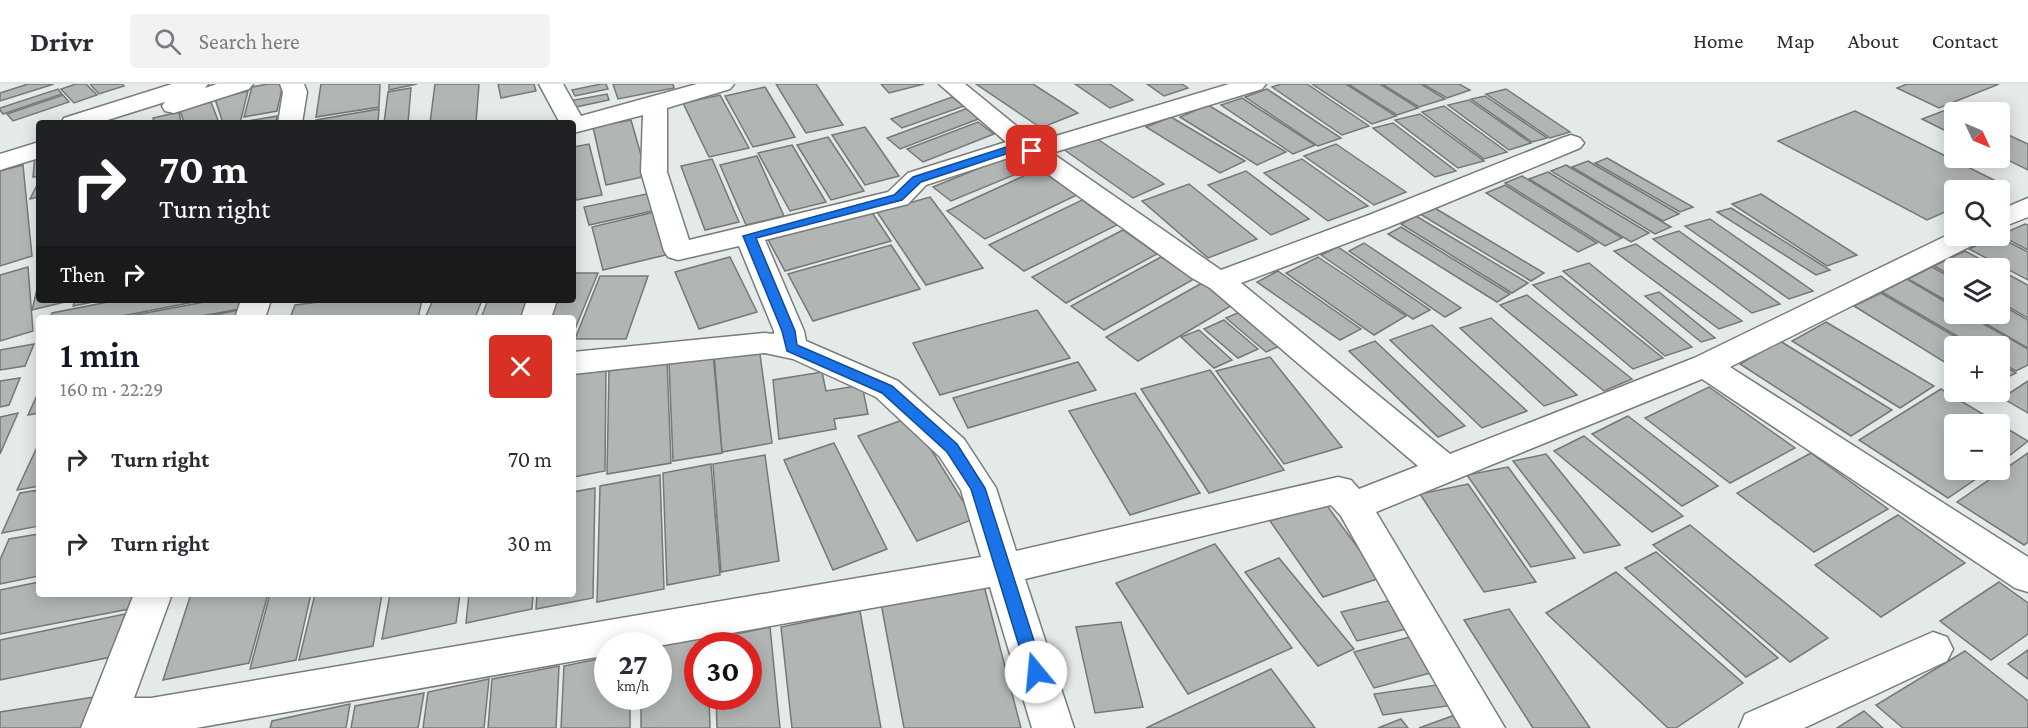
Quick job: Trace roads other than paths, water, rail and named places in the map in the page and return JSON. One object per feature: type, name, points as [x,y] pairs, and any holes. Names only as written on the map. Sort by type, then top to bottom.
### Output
[{"type":"main road","points":[[82,120],[195,84]]},
{"type":"main road","points":[[130,120],[241,84]]},
{"type":"main road","points":[[290,120],[295,92],[292,84]]},
{"type":"main road","points":[[551,84],[570,120]]},
{"type":"main road","points":[[576,123],[656,104],[722,84]]},
{"type":"main road","points":[[951,84],[1027,148],[1203,272],[1220,280],[1445,469]]},
{"type":"main road","points":[[656,104],[654,172],[678,251],[749,236],[898,198],[917,179],[1254,84]]},
{"type":"main road","points":[[0,146],[36,135]]},
{"type":"main road","points":[[1220,280],[1379,221],[1571,143]]},
{"type":"main road","points":[[0,162],[36,151]]},
{"type":"main road","points":[[2010,215],[2028,206]]},
{"type":"main road","points":[[749,236],[789,331],[791,348]]},
{"type":"main road","points":[[1354,506],[1705,366],[1949,246]]},
{"type":"main road","points":[[576,363],[765,343],[791,348],[887,389],[952,448],[978,488],[1053,728]]},
{"type":"main road","points":[[1705,366],[2028,578]]},
{"type":"main road","points":[[152,597],[104,723],[151,717],[1003,569],[1338,490],[1354,506],[1484,728]]},
{"type":"main road","points":[[1760,728],[1933,649]]}]
